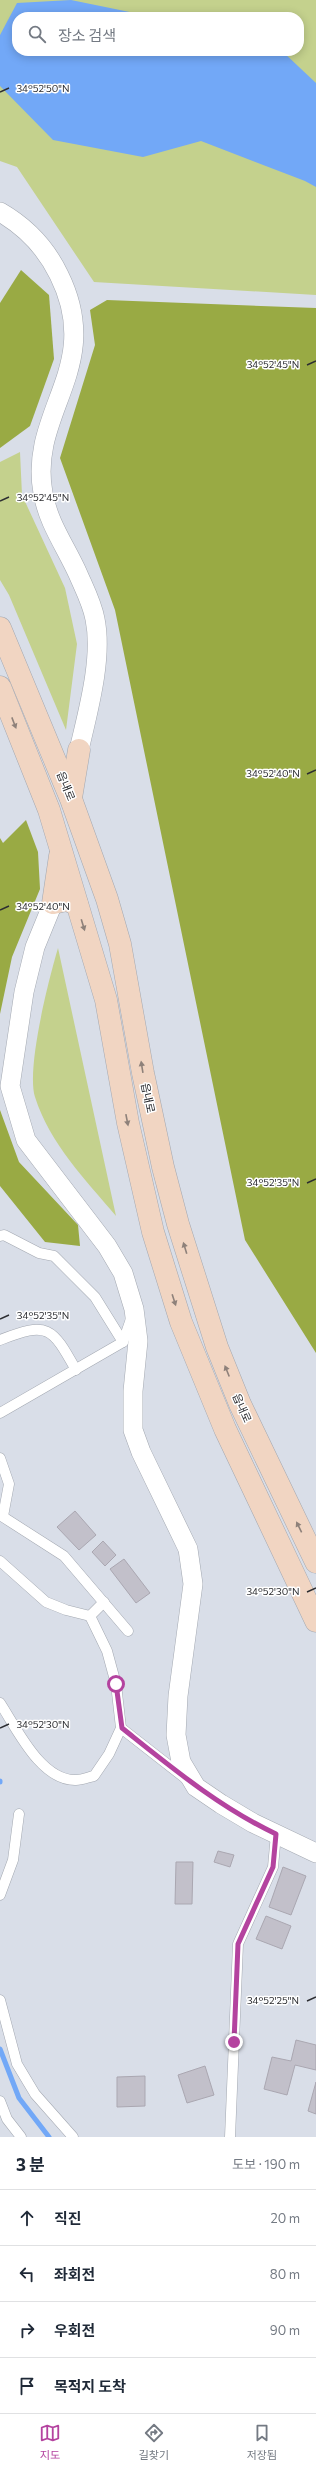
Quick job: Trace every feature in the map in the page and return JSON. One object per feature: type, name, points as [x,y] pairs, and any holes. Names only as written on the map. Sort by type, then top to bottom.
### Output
[{"type":"street","points":[[0,212],[34,238],[54,265],[69,295],[75,326],[74,350],[67,381],[45,439],[42,462],[43,493],[51,519],[76,569],[95,619],[96,668],[79,750],[71,799]]},
{"type":"street","name":"읍내로","points":[[0,628],[56,760],[107,898],[120,944],[143,1073],[164,1167],[199,1295],[217,1347],[240,1404],[316,1562]]},
{"type":"street","name":"읍내로","points":[[0,687],[49,810],[106,1000],[128,1123],[153,1232],[181,1322],[226,1429],[316,1621]]},
{"type":"street","points":[[56,760],[79,750]]},
{"type":"street","points":[[61,850],[53,903],[35,947],[24,992],[10,1086],[26,1140],[107,1246],[123,1273],[134,1309],[138,1341],[133,1391],[133,1430],[141,1452],[188,1549],[193,1584],[178,1696],[176,1736],[181,1762],[196,1787],[253,1823],[316,1853]]},
{"type":"street","points":[[53,903],[66,900],[77,904]]},
{"type":"lane","points":[[0,1236],[4,1235],[39,1253],[54,1256],[94,1297],[124,1342]]},
{"type":"lane","points":[[0,1413],[124,1342],[134,1309]]},
{"type":"lane","points":[[0,1340],[24,1331],[46,1330],[59,1340],[76,1370]]},
{"type":"lane","points":[[0,1458],[9,1484],[2,1515],[64,1556],[128,1631]]},
{"type":"lane","points":[[0,1562],[46,1602],[66,1610],[90,1616]]},
{"type":"lane","points":[[90,1616],[104,1602]]},
{"type":"lane","points":[[0,1703],[34,1756],[56,1776],[76,1780],[94,1776],[109,1754],[122,1728],[116,1684],[107,1651],[90,1616]]},
{"type":"lane","points":[[122,1728],[196,1787]]},
{"type":"lane","points":[[0,1895],[13,1860],[19,1814]]},
{"type":"lane","points":[[230,2137],[238,1944],[273,1867],[276,1834]]},
{"type":"lane","points":[[0,2000],[17,2064],[35,2094],[73,2137]]},
{"type":"lane","points":[[0,2101],[7,2119],[21,2137]]},
{"type":"green space","points":[[0,0],[316,0],[316,295],[94,282],[17,167],[0,161]]},
{"type":"green space","points":[[21,270],[49,295],[54,359],[30,426],[0,448],[0,303]]},
{"type":"green space","points":[[107,300],[316,308],[316,1353],[245,1240],[115,610],[60,458],[95,345],[90,310]]},
{"type":"green space","points":[[20,452],[22,495],[65,588],[77,644],[66,730],[9,595],[0,580],[0,462]]},
{"type":"green space","points":[[26,820],[38,852],[40,889],[12,957],[0,1014],[0,838],[3,843]]},
{"type":"green space","points":[[58,948],[116,1216],[59,1146],[35,1097],[33,1084],[36,1045],[44,1001]]},
{"type":"green space","points":[[0,1110],[19,1162],[78,1225],[80,1246],[45,1242],[0,1186]]},
{"type":"water","points":[[71,0],[130,12],[12,12],[17,3]]},
{"type":"water","points":[[12,12],[12,56],[287,56],[316,83],[316,187],[305,181],[201,141],[143,157],[53,140],[0,86],[0,35]]},
{"type":"building","points":[[75,1511],[96,1535],[79,1550],[57,1527]]},
{"type":"building","points":[[103,1541],[116,1555],[105,1566],[92,1552]]},
{"type":"building","points":[[124,1559],[150,1593],[136,1603],[110,1569]]},
{"type":"building","points":[[218,1851],[234,1855],[230,1867],[214,1862]]},
{"type":"building","points":[[176,1862],[193,1862],[192,1904],[175,1904]]},
{"type":"building","points":[[283,1867],[306,1876],[291,1915],[269,1907]]},
{"type":"building","points":[[266,1916],[291,1926],[282,1949],[256,1939]]},
{"type":"building","points":[[296,2040],[316,2045],[316,2070],[295,2065],[287,2095],[264,2089],[272,2057],[291,2061]]},
{"type":"building","points":[[205,2066],[214,2095],[187,2103],[178,2075]]},
{"type":"building","points":[[145,2076],[145,2106],[117,2107],[117,2077]]},
{"type":"building","points":[[316,2082],[316,2114],[308,2111]]},
{"type":"waterway","points":[[0,2049],[19,2098],[49,2137]]},
{"type":"route","points":[[116,1684],[122,1728],[196,1787],[253,1823],[276,1834],[273,1867],[238,1944],[234,2042]]}]
